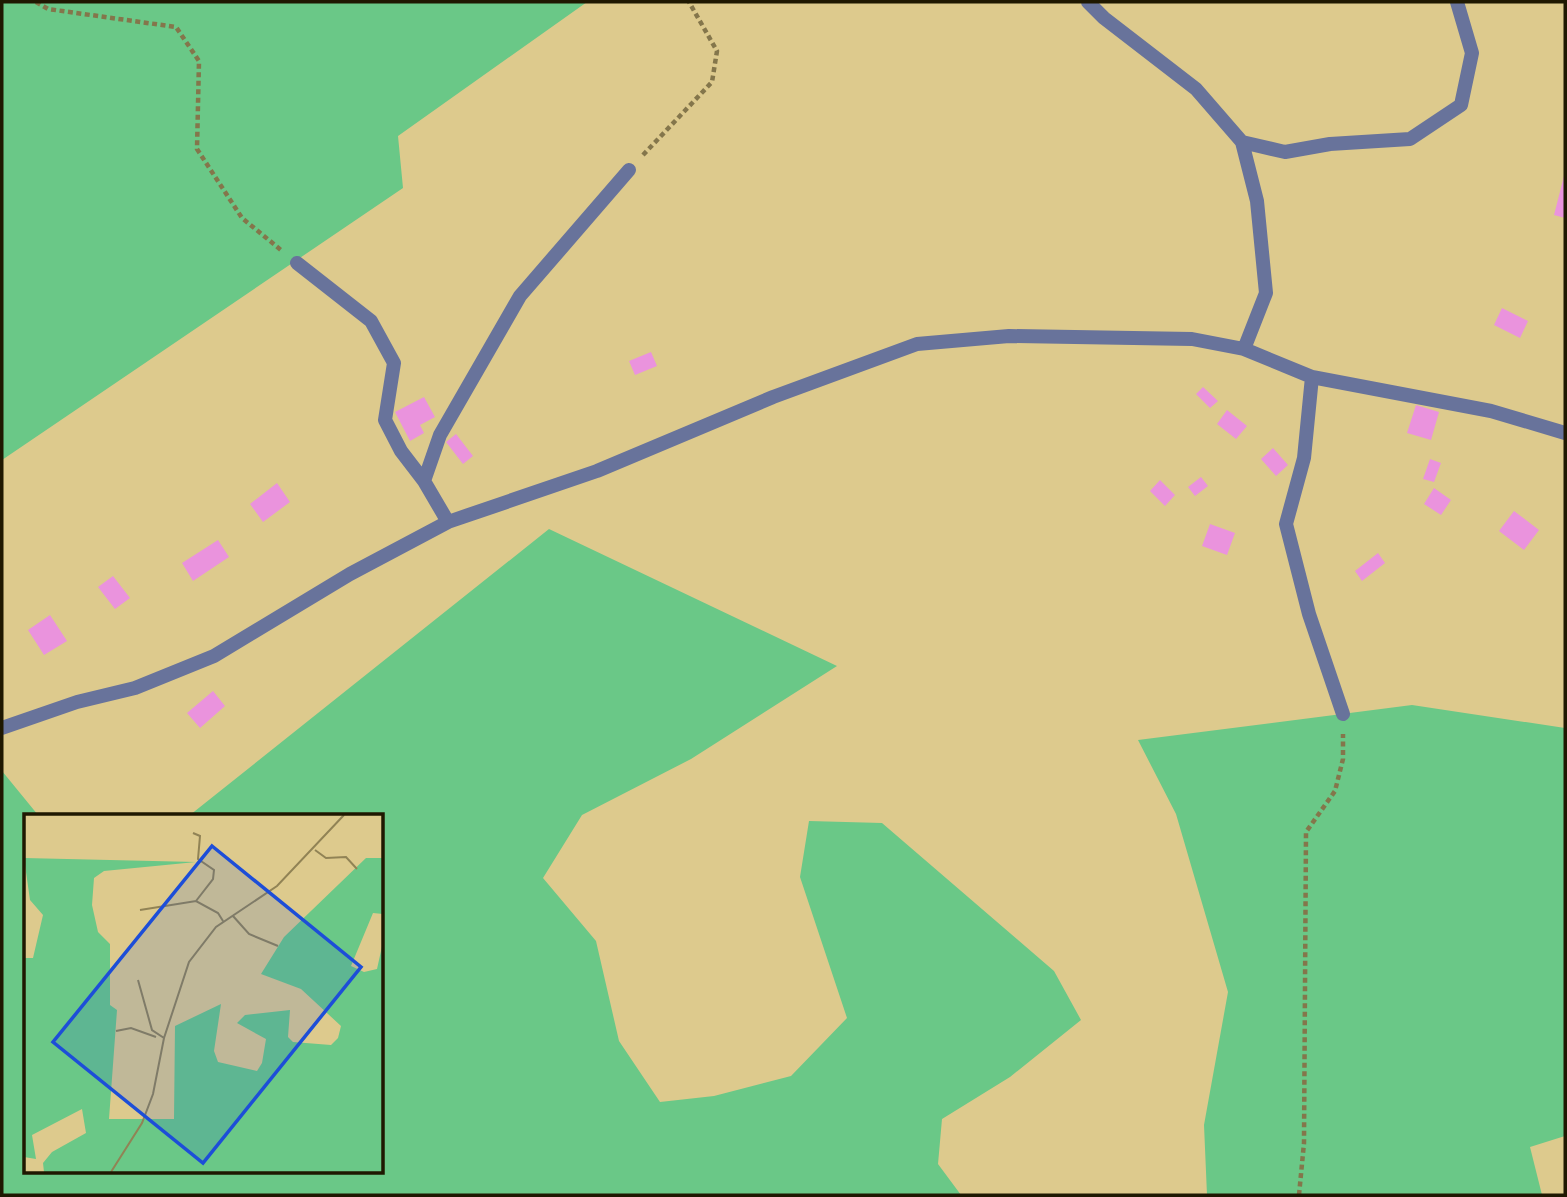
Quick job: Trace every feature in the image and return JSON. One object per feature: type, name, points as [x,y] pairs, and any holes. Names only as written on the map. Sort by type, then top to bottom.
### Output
[{"type":"street","points":[[1088,2],[1104,18],[1196,89],[1242,142],[1257,201],[1266,293],[1244,349]]},
{"type":"street","points":[[1242,142],[1285,152],[1329,144],[1410,139],[1461,105],[1472,53],[1457,2]]},
{"type":"street","points":[[424,481],[440,435],[520,296],[629,170]]},
{"type":"street","points":[[298,264],[371,321],[394,363],[385,421],[401,452],[424,481],[448,522]]},
{"type":"street","points":[[2,728],[77,702],[135,688],[214,656],[350,574],[448,522],[597,471],[773,397],[916,344],[1009,336],[1192,339],[1244,349],[1312,377],[1491,411],[1565,433]]},
{"type":"street","points":[[1312,377],[1304,458],[1286,524],[1309,614],[1343,714]]},
{"type":"path","points":[[36,2],[48,9],[176,26],[199,61],[197,149],[242,218],[298,264]]},
{"type":"path","points":[[629,170],[712,82],[717,51],[689,2]]},
{"type":"path","points":[[1299,1195],[1304,1143],[1306,832],[1335,791],[1343,759],[1343,714]]},
{"type":"green space","points":[[2,2],[587,2],[398,136],[403,188],[2,460]]},
{"type":"green space","points":[[549,529],[837,666],[691,759],[582,815],[543,878],[596,941],[619,1041],[660,1102],[714,1096],[791,1076],[847,1018],[800,877],[809,821],[882,823],[1054,971],[1081,1020],[1010,1077],[942,1119],[938,1164],[961,1195],[2,1195],[2,771],[37,814],[24,814],[24,1172],[383,1172],[383,814],[191,814]]},
{"type":"green space","points":[[1412,705],[1565,728],[1565,1136],[1530,1147],[1542,1195],[1207,1195],[1204,1125],[1228,992],[1176,814],[1138,740]]},
{"type":"building","points":[[1565,176],[1565,218],[1554,215]]},
{"type":"building","points":[[1502,308],[1528,321],[1520,338],[1494,325]]},
{"type":"building","points":[[651,352],[657,366],[635,375],[629,361]]},
{"type":"building","points":[[1203,387],[1218,401],[1210,408],[1196,394]]},
{"type":"building","points":[[424,397],[435,417],[420,425],[424,433],[410,441],[395,412]]},
{"type":"building","points":[[1416,405],[1439,412],[1431,440],[1407,433]]},
{"type":"building","points":[[1227,410],[1247,426],[1236,439],[1217,424]]},
{"type":"building","points":[[456,434],[473,456],[463,464],[446,442]]},
{"type":"building","points":[[1273,448],[1288,465],[1276,476],[1261,459]]},
{"type":"building","points":[[1430,459],[1441,463],[1434,482],[1423,479]]},
{"type":"building","points":[[1201,477],[1208,486],[1195,496],[1188,487]]},
{"type":"building","points":[[1160,480],[1175,495],[1165,506],[1150,491]]},
{"type":"building","points":[[277,483],[290,502],[263,522],[250,504]]},
{"type":"building","points":[[1434,488],[1451,500],[1441,515],[1424,504]]},
{"type":"building","points":[[1514,511],[1539,530],[1524,550],[1499,531]]},
{"type":"building","points":[[1210,524],[1235,533],[1227,555],[1202,546]]},
{"type":"building","points":[[218,540],[229,557],[193,581],[182,563]]},
{"type":"building","points":[[1378,553],[1385,563],[1362,581],[1355,571]]},
{"type":"building","points":[[113,576],[130,598],[115,609],[98,587]]},
{"type":"building","points":[[50,615],[67,641],[44,655],[28,630]]},
{"type":"building","points":[[213,691],[225,706],[200,728],[187,713]]}]
